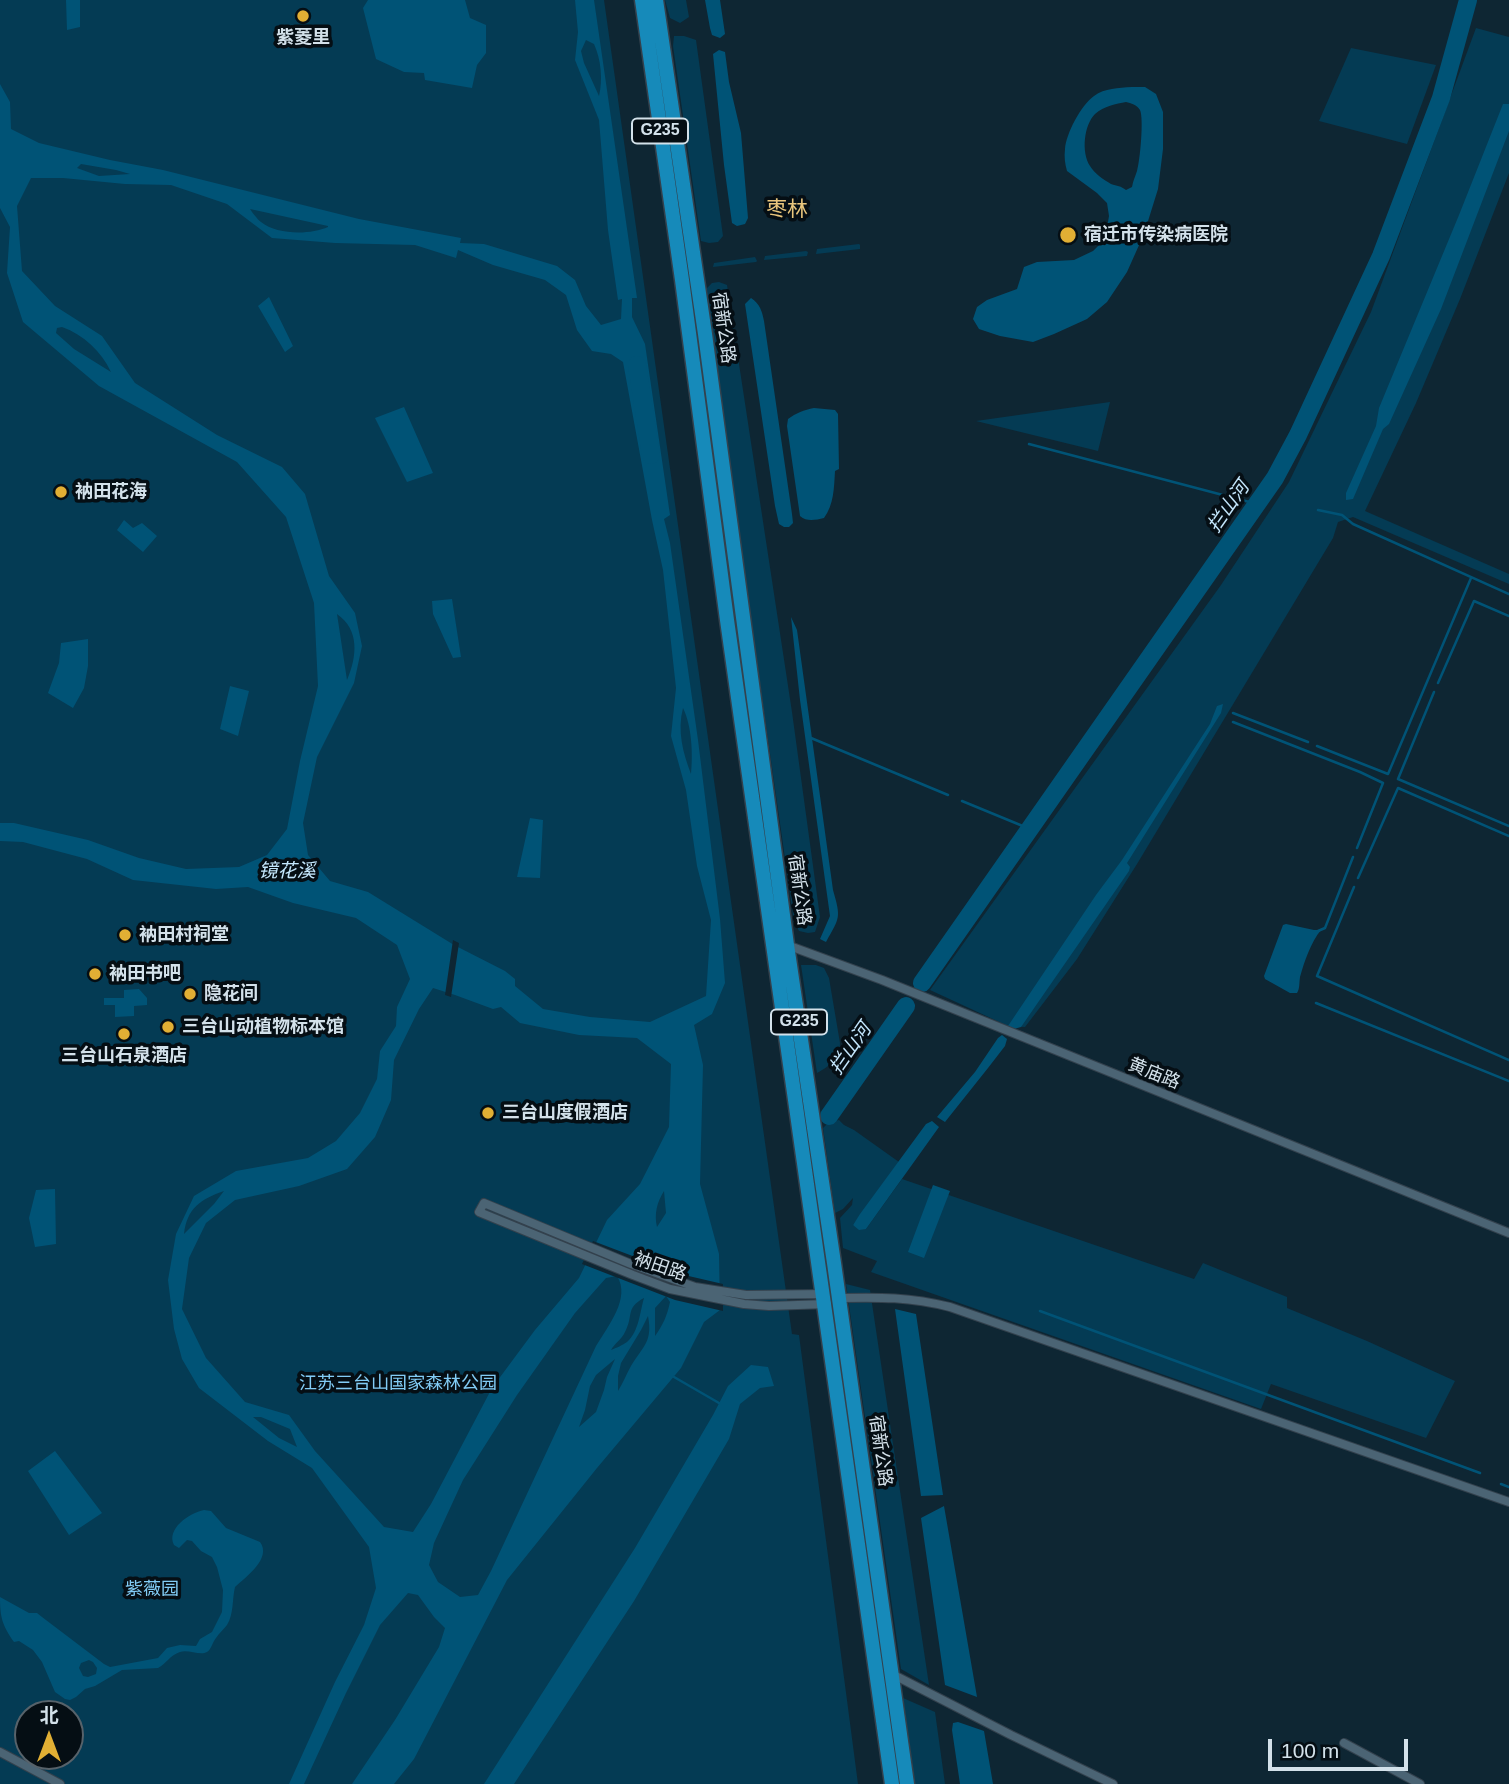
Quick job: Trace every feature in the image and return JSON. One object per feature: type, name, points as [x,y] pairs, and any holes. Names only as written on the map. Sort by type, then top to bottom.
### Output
[{"type":"highway","name":"宿新公路","points":[[642,0],[892,1784]]},
{"type":"highway","name":"宿新公路","points":[[656,0],[907,1784]]},
{"type":"street","name":"黄庙路","points":[[787,945],[882,980],[1509,1233]]},
{"type":"street","name":"衲田路","points":[[585,1250],[484,1203],[480,1212],[585,1250],[695,1287],[745,1299],[885,1297],[922,1300],[950,1307],[1509,1502]]},
{"type":"street","points":[[892,1674],[1113,1784]]},
{"type":"street","points":[[1344,1743],[1420,1784]]},
{"type":"street","points":[[0,1752],[60,1784]]},
{"type":"green space","name":"江苏三台山国家森林公园","points":[[0,0],[604,0],[792,1334],[799,1335],[858,1784],[0,1784]]},
{"type":"green space","points":[[665,0],[686,0],[689,17],[680,23],[670,18]]},
{"type":"green space","points":[[1476,28],[1509,37],[1509,173],[1416,403],[1365,511],[1509,574],[1509,584],[1353,517],[1338,522],[1333,538],[1137,864],[1077,959],[1025,1027],[1008,1026],[930,990],[1221,585],[1289,482],[1371,312]]},
{"type":"green space","points":[[674,36],[696,40],[723,236],[718,242],[701,241],[673,46]]},
{"type":"green space","points":[[1351,48],[1436,65],[1407,144],[1319,121]]},
{"type":"green space","points":[[859,244],[860,249],[816,254],[817,249]]},
{"type":"green space","points":[[806,251],[807,256],[764,260],[765,256]]},
{"type":"green space","points":[[755,257],[756,262],[713,267],[714,263]]},
{"type":"green space","points":[[712,283],[727,285],[792,712],[820,917],[815,932],[808,933],[799,931],[794,921],[705,300],[706,289]]},
{"type":"green space","points":[[1110,402],[1098,451],[976,421]]},
{"type":"green space","points":[[801,965],[824,968],[829,978],[840,1043],[833,1061],[817,1073]]},
{"type":"green space","points":[[839,1120],[899,1162],[853,1225],[866,1229],[902,1179],[1194,1279],[1203,1263],[1287,1297],[1287,1308],[1455,1381],[1426,1438],[1271,1384],[1261,1409],[871,1272],[877,1261],[843,1248],[840,1218],[852,1205],[853,1198],[835,1213],[823,1128],[829,1122]]},
{"type":"green space","points":[[846,1284],[870,1290],[929,1685],[901,1669]]},
{"type":"green space","points":[[903,1698],[935,1712],[945,1784],[915,1784]]},
{"type":"water","points":[[66,0],[80,0],[80,27],[67,30]]},
{"type":"water","points":[[368,0],[465,0],[470,18],[486,25],[486,53],[477,65],[472,88],[425,80],[424,73],[404,72],[376,59],[363,8]]},
{"type":"water","name":"镜花溪","points":[[575,0],[594,0],[637,298],[632,298],[632,317],[645,344],[670,515],[664,519],[670,543],[698,740],[720,919],[725,983],[712,1014],[694,1025],[703,1065],[700,1184],[719,1254],[720,1310],[704,1322],[681,1368],[507,1580],[414,1759],[394,1784],[352,1784],[439,1647],[445,1628],[418,1595],[408,1593],[380,1625],[304,1784],[289,1784],[364,1625],[376,1588],[369,1547],[312,1468],[268,1441],[199,1388],[182,1359],[174,1329],[168,1280],[176,1234],[194,1196],[236,1171],[308,1158],[336,1141],[360,1113],[377,1079],[380,1051],[396,1026],[397,1007],[410,979],[397,945],[356,918],[293,903],[248,887],[216,889],[133,880],[87,859],[23,842],[0,841],[0,823],[14,823],[88,840],[139,858],[186,869],[239,867],[267,855],[287,829],[318,686],[314,603],[286,517],[237,462],[99,386],[23,322],[7,273],[10,227],[0,208],[0,84],[10,102],[11,129],[39,143],[163,170],[359,219],[461,238],[460,243],[484,244],[557,266],[575,280],[586,306],[601,325],[621,319],[622,299],[618,300],[608,230],[599,120],[575,60],[578,32]],"holes":[[[586,40],[594,44],[598,56],[601,76],[599,96],[581,51]],[[81,164],[130,174],[99,176],[77,168]],[[31,178],[171,185],[227,204],[272,238],[415,245],[456,258],[458,250],[493,265],[545,280],[566,295],[577,330],[592,351],[611,354],[623,362],[663,570],[676,688],[671,736],[686,790],[697,866],[711,920],[706,996],[650,1022],[590,1017],[543,1009],[515,986],[515,979],[505,971],[454,945],[368,892],[330,881],[308,855],[303,823],[317,757],[354,683],[362,646],[355,613],[329,576],[305,494],[282,467],[217,435],[135,383],[102,336],[55,306],[22,271],[17,206]],[[250,209],[328,227],[303,232],[284,231],[259,221]],[[57,328],[70,330],[85,339],[111,372],[74,349],[56,333]],[[640,388],[649,401],[651,427],[643,439],[636,407]],[[337,614],[350,628],[353,636],[353,662],[347,680]],[[683,708],[691,741],[691,774],[681,733]],[[433,988],[493,1009],[501,1007],[520,1023],[579,1035],[637,1038],[671,1064],[669,1127],[640,1184],[607,1220],[579,1278],[535,1330],[492,1388],[431,1504],[413,1532],[384,1527],[315,1451],[289,1415],[245,1402],[206,1358],[182,1309],[189,1258],[206,1223],[235,1200],[299,1186],[347,1169],[375,1137],[391,1100],[394,1060],[419,1009]],[[224,1191],[184,1234],[188,1217],[202,1201]],[[664,1191],[666,1213],[657,1227],[658,1204]],[[617,1276],[621,1285],[620,1303],[596,1346],[491,1571],[478,1595],[460,1597],[438,1582],[429,1565],[434,1543],[463,1480],[517,1395],[575,1313],[606,1278]],[[666,1296],[670,1302],[655,1336],[655,1308]],[[644,1298],[637,1327],[631,1338],[611,1350],[625,1332],[632,1309]],[[648,1316],[648,1338],[618,1391],[621,1363]],[[615,1359],[596,1412],[579,1427],[590,1386],[596,1375]],[[253,1417],[261,1417],[290,1429],[297,1447],[279,1438]]]},
{"type":"water","points":[[705,0],[720,0],[725,34],[720,38],[712,35]]},
{"type":"water","points":[[719,50],[725,52],[741,133],[748,218],[745,224],[737,226],[732,223],[724,165],[713,54]]},
{"type":"water","points":[[1145,87],[1156,94],[1163,112],[1163,149],[1158,189],[1144,234],[1127,272],[1107,302],[1087,319],[1054,334],[1033,342],[979,329],[973,319],[977,307],[987,300],[1017,289],[1024,267],[1037,262],[1074,260],[1093,251],[1105,239],[1109,216],[1107,203],[1067,171],[1065,149],[1075,120],[1089,100],[1103,91]],"holes":[[[1126,102],[1140,110],[1142,131],[1137,171],[1132,187],[1126,190],[1111,184],[1094,171],[1085,154],[1086,132],[1091,119],[1102,109]]]},
{"type":"water","points":[[1503,104],[1509,104],[1509,131],[1441,309],[1389,424],[1383,429],[1353,499],[1346,500],[1346,493],[1376,426],[1379,408]]},
{"type":"water","points":[[269,297],[293,346],[285,352],[258,306]]},
{"type":"water","points":[[751,298],[760,308],[764,321],[792,514],[793,523],[789,527],[779,524],[775,506],[745,304]]},
{"type":"water","points":[[404,407],[433,473],[407,482],[375,418]]},
{"type":"water","points":[[814,408],[835,410],[838,414],[839,469],[835,471],[833,496],[827,513],[824,518],[811,520],[800,516],[787,426],[791,417]]},
{"type":"water","points":[[124,520],[133,528],[142,523],[157,536],[143,552],[117,530]]},
{"type":"water","points":[[452,599],[461,657],[453,658],[433,614],[432,601]]},
{"type":"water","points":[[791,617],[797,630],[838,912],[826,942],[820,939],[830,916]]},
{"type":"water","points":[[88,639],[88,666],[84,688],[73,708],[48,693],[59,663],[61,643]]},
{"type":"water","points":[[230,686],[249,691],[238,736],[220,729]]},
{"type":"water","points":[[1223,704],[1221,713],[1127,863],[1129,871],[1021,1027],[1014,1029],[1008,1026],[1122,860],[1210,724],[1217,706]]},
{"type":"water","points":[[530,818],[543,820],[540,878],[517,877]]},
{"type":"water","points":[[1283,925],[1321,930],[1306,959],[1297,993],[1290,993],[1264,976]]},
{"type":"water","points":[[139,989],[147,998],[147,1005],[134,1006],[134,1016],[115,1017],[115,1005],[104,1005],[104,998],[124,998],[124,990]]},
{"type":"water","points":[[1002,1035],[1007,1039],[1005,1046],[988,1068],[945,1122],[937,1117],[975,1072]]},
{"type":"water","points":[[932,1121],[939,1127],[866,1229],[859,1230],[853,1225],[860,1214],[926,1124]]},
{"type":"water","points":[[933,1185],[950,1191],[924,1258],[908,1252]]},
{"type":"water","points":[[55,1189],[56,1244],[35,1247],[29,1218],[36,1190]]},
{"type":"water","points":[[895,1309],[916,1314],[943,1495],[921,1496]]},
{"type":"water","points":[[751,1365],[768,1367],[774,1386],[760,1388],[740,1404],[729,1439],[634,1601],[514,1784],[484,1784],[635,1548],[728,1386]]},
{"type":"water","points":[[55,1451],[102,1513],[69,1535],[28,1471]]},
{"type":"water","points":[[944,1506],[977,1697],[945,1685],[921,1518]]},
{"type":"water","points":[[204,1510],[211,1511],[226,1528],[260,1542],[263,1548],[256,1567],[235,1587],[229,1621],[210,1649],[204,1653],[180,1652],[158,1668],[122,1670],[70,1700],[55,1692],[42,1662],[33,1650],[19,1641],[14,1642],[4,1626],[0,1597],[29,1613],[37,1613],[110,1667],[158,1658],[167,1648],[196,1646],[200,1639],[212,1632],[222,1612],[223,1590],[212,1557],[201,1551],[192,1541],[187,1540],[179,1548],[174,1545],[173,1533],[186,1518]],"holes":[[[89,1660],[97,1668],[96,1674],[88,1677],[83,1676],[79,1668],[81,1663]]]},
{"type":"water","points":[[958,1722],[984,1731],[993,1784],[960,1784],[952,1730],[953,1723]]},
{"type":"pier","points":[[453,940],[459,943],[451,997],[445,995]]},
{"type":"pier","points":[[593,1241],[680,1274],[723,1284],[723,1311],[675,1300],[582,1264]]},
{"type":"waterway","name":"拦山河","points":[[922,983],[1275,478],[1298,435],[1381,256],[1441,98],[1468,0]]},
{"type":"waterway","points":[[637,365],[651,455]]},
{"type":"waterway","points":[[1029,444],[1257,504]]},
{"type":"waterway","points":[[1318,510],[1342,515],[1353,524],[1509,594]]},
{"type":"waterway","points":[[1317,746],[1388,774],[1471,578]]},
{"type":"waterway","points":[[1438,683],[1474,601],[1509,616]]},
{"type":"waterway","points":[[1398,779],[1434,692]]},
{"type":"waterway","points":[[1233,713],[1308,742]]},
{"type":"waterway","points":[[1233,722],[1383,783],[1357,848]]},
{"type":"waterway","points":[[811,738],[948,795]]},
{"type":"waterway","points":[[1398,779],[1509,826]]},
{"type":"waterway","points":[[1358,878],[1398,788],[1509,836]]},
{"type":"waterway","points":[[962,801],[1030,829]]},
{"type":"waterway","points":[[1318,931],[1325,928],[1353,857]]},
{"type":"waterway","points":[[1354,887],[1317,976],[1509,1060]]},
{"type":"waterway","points":[[1316,1003],[1509,1081]]},
{"type":"waterway","name":"拦山河","points":[[829,1116],[906,1006]]},
{"type":"waterway","points":[[1040,1311],[1480,1473]]},
{"type":"waterway","points":[[674,1377],[719,1403]]},
{"type":"waterway","points":[[1501,1484],[1509,1487]]},
{"type":"place","name":"紫菱里","points":[[303,16]]},
{"type":"place","name":"宿迁市传染病医院","points":[[1068,235]]},
{"type":"place","name":"衲田花海","points":[[61,492]]},
{"type":"place","name":"衲田村祠堂","points":[[125,935]]},
{"type":"place","name":"衲田书吧","points":[[95,974]]},
{"type":"place","name":"隐花间","points":[[190,994]]},
{"type":"place","name":"三台山动植物标本馆","points":[[168,1027]]},
{"type":"place","name":"三台山石泉酒店","points":[[124,1034]]},
{"type":"place","name":"三台山度假酒店","points":[[488,1113]]},
{"type":"district","name":"枣林","points":[[787,210]]},
{"type":"park label","name":"紫薇园","points":[[152,1590]]}]
